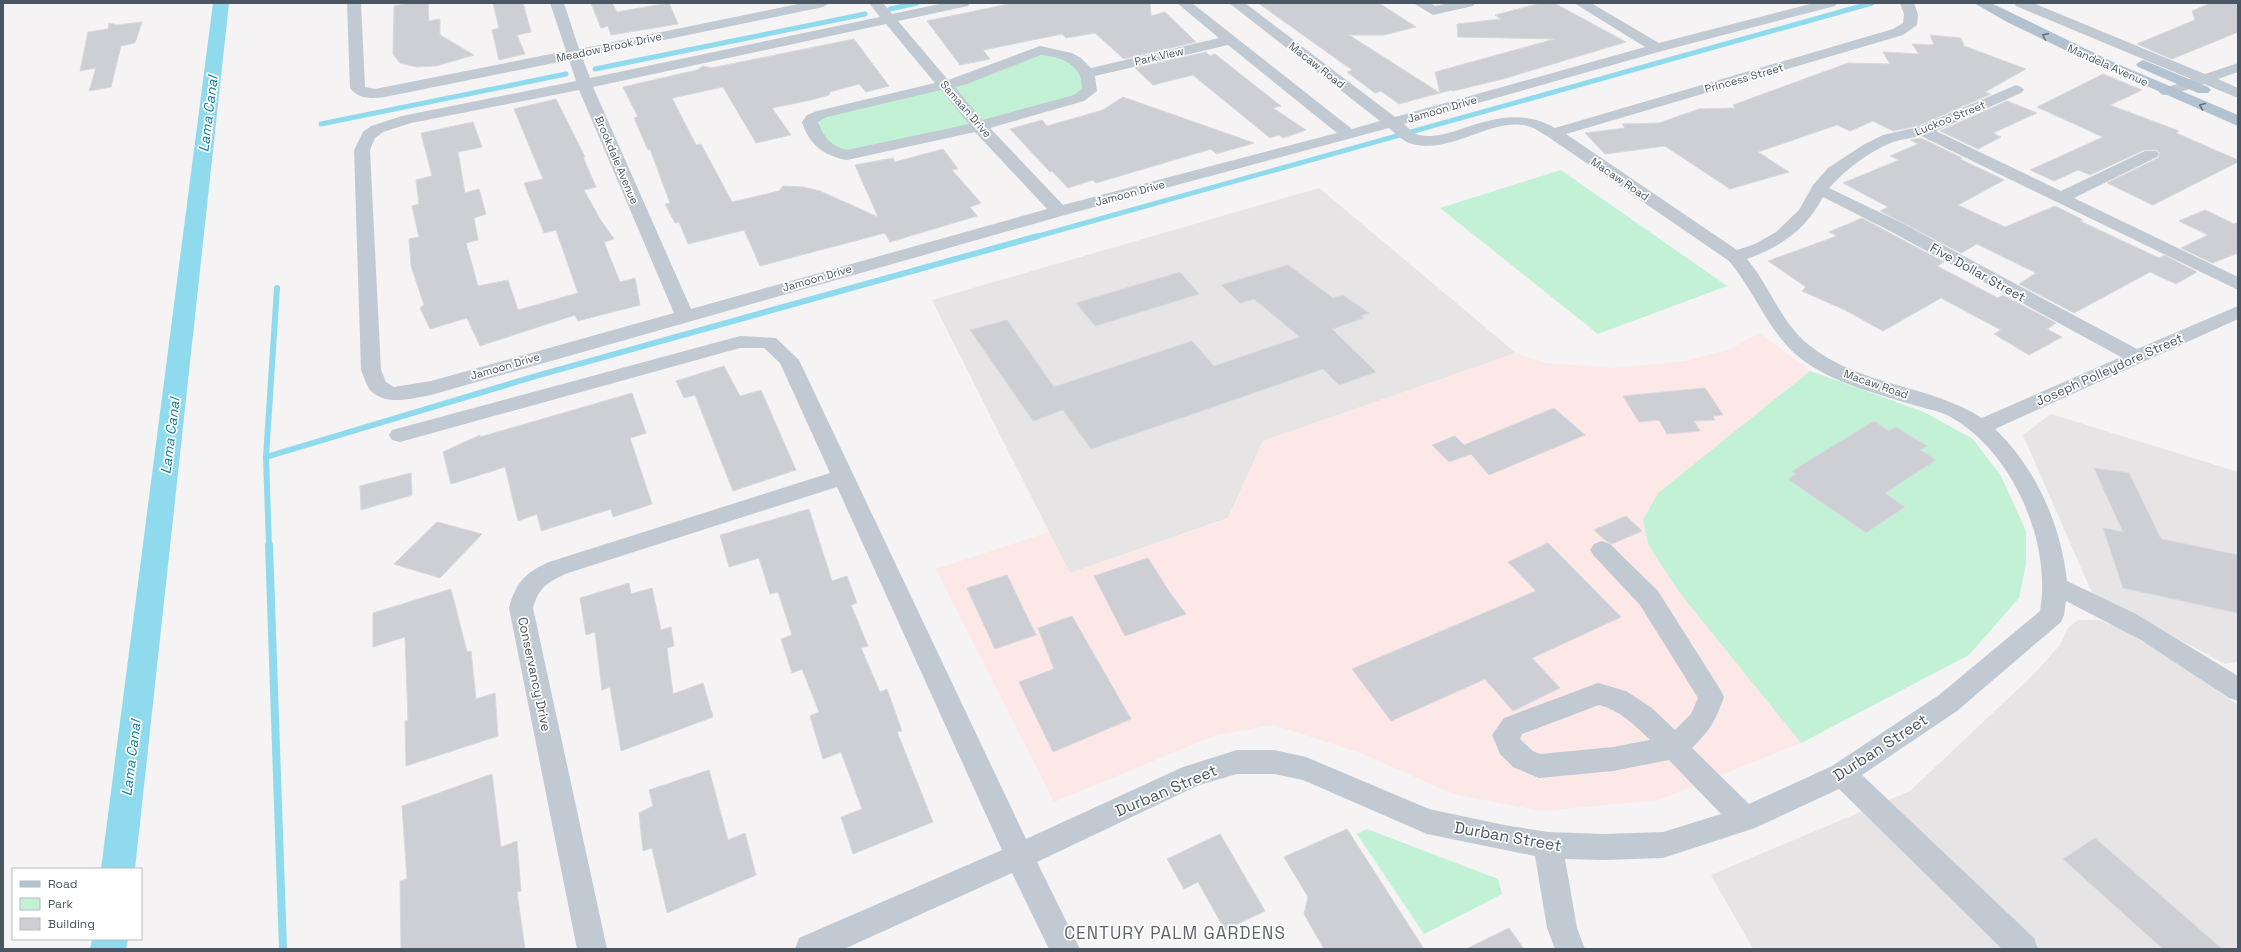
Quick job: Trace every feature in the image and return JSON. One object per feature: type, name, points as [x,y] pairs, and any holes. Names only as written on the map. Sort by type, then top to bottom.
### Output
[{"type":"main road","name":"Mandela Avenue","points":[[1980,3],[2046,37],[2167,92],[2238,121]]},
{"type":"main road","name":"Mandela Avenue","points":[[2009,3],[2188,84],[2238,104]]},
{"type":"street","name":"Meadow Brook Drive","points":[[354,3],[358,88],[370,94],[394,91],[823,3]]},
{"type":"street","name":"Brookdale Avenue","points":[[557,3],[584,84],[684,316]]},
{"type":"street","name":"Samaan Drive","points":[[876,3],[979,126],[1059,211]]},
{"type":"street","name":"Jamoon Drive","points":[[963,3],[584,84],[408,119],[377,129],[368,135],[364,143],[371,370],[378,386],[391,394],[431,388],[1059,211],[1349,134],[1402,130],[1657,48],[1830,3]]},
{"type":"street","points":[[1184,3],[1349,134]]},
{"type":"street","name":"Macaw Road","points":[[1236,3],[1402,130],[1425,142],[1438,141],[1513,121],[1534,123],[1553,133],[1735,257],[1751,276],[1787,335],[1802,350],[1822,363],[1844,374],[1955,411],[1981,427]]},
{"type":"street","points":[[1420,3],[1433,11],[1468,3]]},
{"type":"street","points":[[1581,3],[1657,48]]},
{"type":"street","name":"Princess Street","points":[[1553,133],[1898,32],[1910,25],[1912,19],[1907,3]]},
{"type":"street","points":[[2021,3],[2238,93]]},
{"type":"street","name":"Park View","points":[[1089,72],[1229,40]]},
{"type":"street","points":[[1040,50],[1053,51],[1068,57],[1089,72],[1092,81],[1090,91],[1079,98],[979,126],[847,155],[837,154],[827,150],[812,130],[810,122],[822,114],[945,85],[986,72],[1040,50]]},
{"type":"street","points":[[2167,92],[2238,68]]},
{"type":"street","name":"Luckoo Street","points":[[1735,257],[1761,248],[1782,236],[1806,213],[1819,189],[1834,172],[1869,148],[1889,138],[1923,131],[2016,90]]},
{"type":"street","points":[[1923,131],[2238,284]]},
{"type":"street","points":[[2061,198],[2151,154]]},
{"type":"street","name":"Five Dollar Street","points":[[1819,189],[1896,227],[2136,358]]},
{"type":"street","name":"Joseph Polleydore Street","points":[[1981,427],[2238,312]]},
{"type":"street","points":[[400,435],[740,342],[770,342],[789,360],[842,477],[1064,949]]},
{"type":"street","name":"Durban Street","points":[[810,949],[1019,856],[1193,775],[1237,762],[1274,762],[1306,769],[1427,821],[1504,838],[1548,845],[1604,848],[1663,845],[1745,819],[1842,774],[1948,703],[2052,615],[2056,586],[2054,565],[2045,531],[2027,483],[2004,452],[1981,427]]},
{"type":"street","name":"Conservancy Drive","points":[[592,949],[521,608],[525,591],[535,578],[557,568],[842,477]]},
{"type":"street","points":[[1602,550],[1649,598],[1711,697],[1702,721],[1675,747],[1612,759],[1539,766],[1518,754],[1509,746],[1505,735],[1513,726],[1598,694],[1617,699],[1643,716],[1675,747],[1745,819]]},
{"type":"street","points":[[2056,586],[2139,626],[2234,683]]},
{"type":"street","points":[[1842,774],[2024,949]]},
{"type":"street","points":[[1548,845],[1562,928],[1570,949]]},
{"type":"shaded area","points":[[1319,188],[1516,353],[1263,441],[1228,518],[1070,573],[932,300]]},
{"type":"shaded area","points":[[1760,333],[1810,371],[1658,493],[1649,546],[1679,592],[1801,743],[1659,800],[1542,811],[1453,794],[1361,753],[1274,725],[1216,735],[1054,802],[936,569],[1049,532],[1070,573],[1228,519],[1263,441],[1516,353],[1545,363],[1614,368],[1685,361],[1728,350]]},
{"type":"shaded area","points":[[2051,414],[2238,472],[2238,661],[2225,664],[2092,593],[2023,435]]},
{"type":"shaded area","points":[[2078,620],[2098,620],[2121,629],[2164,654],[2238,705],[2238,949],[1753,949],[1711,875],[1910,791],[2035,673],[2060,645],[2068,628]]},
{"type":"green space","points":[[1048,54],[1075,65],[1086,88],[1075,97],[982,121],[952,86],[1029,57]]},
{"type":"green space","points":[[941,88],[970,125],[849,152],[828,144],[816,121],[818,119]]},
{"type":"green space","points":[[1561,170],[1727,286],[1598,334],[1440,208]]},
{"type":"green space","points":[[1810,371],[1924,412],[1973,439],[2001,476],[2026,531],[2026,564],[2019,598],[1969,655],[1801,743],[1679,592],[1649,546],[1643,520],[1658,493]]},
{"type":"green space","points":[[1367,829],[1498,879],[1502,894],[1424,934],[1357,834]]},
{"type":"building","points":[[410,3],[428,3],[429,21],[440,19],[440,35],[474,55],[436,66],[417,67],[400,63],[393,54],[394,6]]},
{"type":"building","points":[[493,3],[523,3],[531,32],[517,35],[525,54],[499,60],[492,30],[499,28]]},
{"type":"building","points":[[591,3],[612,3],[617,12],[669,3],[678,24],[611,35],[608,26],[601,28]]},
{"type":"building","points":[[1013,3],[1150,3],[1151,16],[1165,12],[1196,42],[1124,59],[1095,33],[1066,38],[1062,34],[983,50],[990,59],[960,65],[927,21]]},
{"type":"building","points":[[1258,3],[1379,3],[1416,27],[1384,35],[1349,35],[1440,93],[1399,104],[1381,91],[1375,93],[1347,72],[1352,70]]},
{"type":"building","points":[[1541,3],[1554,3],[1626,42],[1503,79],[1440,93],[1435,72],[1555,39],[1458,37],[1457,24],[1501,19],[1495,15]]},
{"type":"building","points":[[2211,3],[2238,3],[2238,32],[2172,59],[2137,44],[2195,20],[2192,11]]},
{"type":"building","points":[[142,22],[135,43],[121,46],[111,87],[89,91],[96,68],[80,71],[88,32],[108,29],[109,23],[117,25]]},
{"type":"building","points":[[1930,35],[1961,38],[1964,46],[2026,69],[1985,92],[1991,94],[1918,126],[1893,131],[1873,121],[1850,131],[1837,125],[1758,152],[1789,172],[1730,189],[1665,146],[1605,154],[1585,133],[1625,128],[1622,124],[1659,123],[1699,109],[1735,108],[1733,105],[1848,63],[1890,64],[1883,52],[1919,54],[1912,44],[1934,45]]},
{"type":"building","points":[[854,39],[889,86],[866,92],[859,84],[830,92],[829,95],[811,100],[772,108],[791,135],[756,143],[723,87],[672,98],[696,145],[701,144],[732,202],[779,191],[783,186],[803,187],[820,191],[878,217],[855,165],[893,158],[895,162],[943,149],[958,169],[952,170],[981,203],[970,207],[977,216],[890,242],[885,233],[760,266],[744,230],[688,244],[679,222],[675,223],[665,204],[670,203],[650,149],[648,150],[634,118],[638,117],[623,87],[697,70],[703,66],[711,68]]},
{"type":"building","points":[[1206,52],[1210,56],[1215,54],[1281,106],[1273,108],[1306,130],[1283,138],[1279,135],[1270,138],[1193,75],[1153,85],[1135,68]]},
{"type":"building","points":[[2103,74],[2142,90],[2110,105],[2179,131],[2176,133],[2238,160],[2238,162],[2153,205],[2107,183],[2158,158],[2160,153],[2157,150],[2144,150],[2090,175],[2078,170],[2054,181],[2030,170],[2103,137],[2037,107]]},
{"type":"building","points":[[1123,97],[1254,143],[1216,154],[1211,149],[1096,183],[1093,180],[1068,188],[1052,171],[1050,172],[1010,129],[1042,120],[1047,126],[1103,110]]},
{"type":"building","points":[[556,99],[585,157],[583,157],[596,187],[584,190],[600,219],[614,239],[604,242],[620,282],[635,278],[640,305],[578,321],[575,315],[480,346],[467,318],[430,329],[420,308],[424,305],[411,266],[409,239],[419,237],[412,206],[419,204],[416,180],[432,176],[421,133],[473,122],[482,147],[458,152],[465,193],[479,189],[486,214],[474,218],[478,240],[466,243],[478,286],[508,280],[518,310],[578,293],[556,230],[544,233],[524,183],[543,179],[514,109]]},
{"type":"building","points":[[2007,101],[2037,113],[1993,133],[2001,137],[1978,149],[1940,131]]},
{"type":"building","points":[[1921,138],[2004,180],[1958,205],[2005,227],[2055,206],[2083,220],[2080,221],[2159,258],[2164,255],[2197,272],[2176,284],[2150,272],[2074,313],[2019,284],[2036,273],[1977,244],[1961,253],[1880,211],[1888,207],[1843,183],[1899,160],[1890,156],[1918,144],[1910,140]]},
{"type":"building","points":[[2205,210],[2234,224],[2238,222],[2238,253],[2212,263],[2181,248],[2208,235],[2179,221]]},
{"type":"building","points":[[1862,218],[1944,262],[1937,266],[1998,298],[2003,295],[2056,323],[2047,329],[2062,337],[2029,355],[1994,334],[2001,330],[1941,298],[1883,331],[1845,310],[1802,291],[1806,287],[1768,261],[1837,236],[1829,232]]},
{"type":"building","points":[[1288,265],[1333,298],[1343,295],[1369,313],[1361,316],[1364,318],[1332,329],[1376,372],[1339,385],[1323,369],[1091,449],[1063,410],[1033,421],[970,330],[1007,320],[1054,387],[1192,341],[1214,366],[1300,337],[1254,299],[1240,303],[1221,285]]},
{"type":"building","points":[[1180,272],[1199,294],[1095,326],[1076,303]]},
{"type":"building","points":[[724,366],[740,396],[761,390],[796,470],[733,491],[695,395],[684,398],[676,381]]},
{"type":"building","points":[[1705,388],[1723,415],[1713,416],[1715,420],[1694,421],[1700,431],[1667,434],[1659,420],[1639,422],[1623,396]]},
{"type":"building","points":[[632,393],[646,433],[630,438],[652,504],[613,517],[611,509],[541,531],[537,514],[518,521],[505,467],[451,484],[443,452],[480,435],[480,437]]},
{"type":"building","points":[[1554,408],[1585,435],[1489,475],[1471,454],[1449,462],[1432,445],[1455,436],[1464,445]]},
{"type":"building","points":[[1874,421],[1889,431],[1896,427],[1927,446],[1920,450],[1936,460],[1885,493],[1905,507],[1866,533],[1788,479],[1796,474],[1792,471]]},
{"type":"building","points":[[2094,468],[2129,473],[2161,539],[2238,555],[2238,613],[2123,588],[2103,528],[2123,532]]},
{"type":"building","points":[[411,473],[412,495],[361,510],[360,486]]},
{"type":"building","points":[[809,509],[832,581],[847,576],[857,603],[851,605],[868,646],[861,648],[880,692],[887,689],[902,731],[897,732],[933,822],[853,854],[841,817],[862,809],[841,752],[823,759],[810,716],[819,712],[802,669],[792,673],[781,639],[792,635],[778,592],[770,594],[759,558],[729,567],[720,535]]},
{"type":"building","points":[[1626,516],[1642,531],[1612,544],[1594,530]]},
{"type":"building","points":[[437,522],[482,534],[440,578],[394,564]]},
{"type":"building","points":[[1548,543],[1621,617],[1532,658],[1560,688],[1513,711],[1485,679],[1391,721],[1352,669],[1536,591],[1508,562]]},
{"type":"building","points":[[1148,558],[1170,593],[1186,614],[1125,636],[1094,576]]},
{"type":"building","points":[[1007,575],[1036,635],[995,649],[967,588]]},
{"type":"building","points":[[629,583],[631,594],[652,588],[661,630],[671,627],[674,646],[667,648],[673,694],[703,683],[713,717],[621,751],[610,687],[602,690],[595,632],[586,635],[580,598]]},
{"type":"building","points":[[451,589],[467,652],[471,651],[476,699],[495,693],[498,736],[406,766],[405,721],[408,720],[405,637],[373,647],[373,613]]},
{"type":"building","points":[[1072,616],[1131,719],[1053,752],[1019,682],[1054,669],[1038,628]]},
{"type":"building","points":[[709,770],[728,840],[745,833],[756,875],[667,913],[652,848],[643,851],[639,813],[653,806],[649,790]]},
{"type":"building","points":[[492,774],[501,847],[517,841],[521,891],[517,892],[525,949],[401,949],[400,881],[407,879],[402,806]]},
{"type":"building","points":[[1347,829],[1424,949],[1324,949],[1304,914],[1308,897],[1284,857]]},
{"type":"building","points":[[1220,834],[1265,911],[1225,930],[1198,882],[1184,889],[1167,859]]},
{"type":"building","points":[[2095,838],[2222,949],[2163,949],[2063,859]]},
{"type":"building","points":[[1509,928],[1524,949],[1466,949]]},
{"type":"waterway","name":"Lama Canal","points":[[118,868],[221,3]]},
{"type":"waterway","points":[[890,9],[917,3]]},
{"type":"waterway","points":[[1035,237],[1872,3]]},
{"type":"waterway","points":[[595,69],[865,14]]},
{"type":"waterway","points":[[321,124],[566,74]]},
{"type":"waterway","points":[[266,457],[536,376],[1038,236]]},
{"type":"waterway","points":[[266,457],[277,288]]},
{"type":"waterway","points":[[266,457],[269,546]]},
{"type":"waterway","points":[[269,545],[283,949]]},
{"type":"waterway","name":"Lama Canal","points":[[108,949],[110,940]]},
{"type":"district","name":"CENTURY PALM GARDENS","points":[[1175,933]]}]
